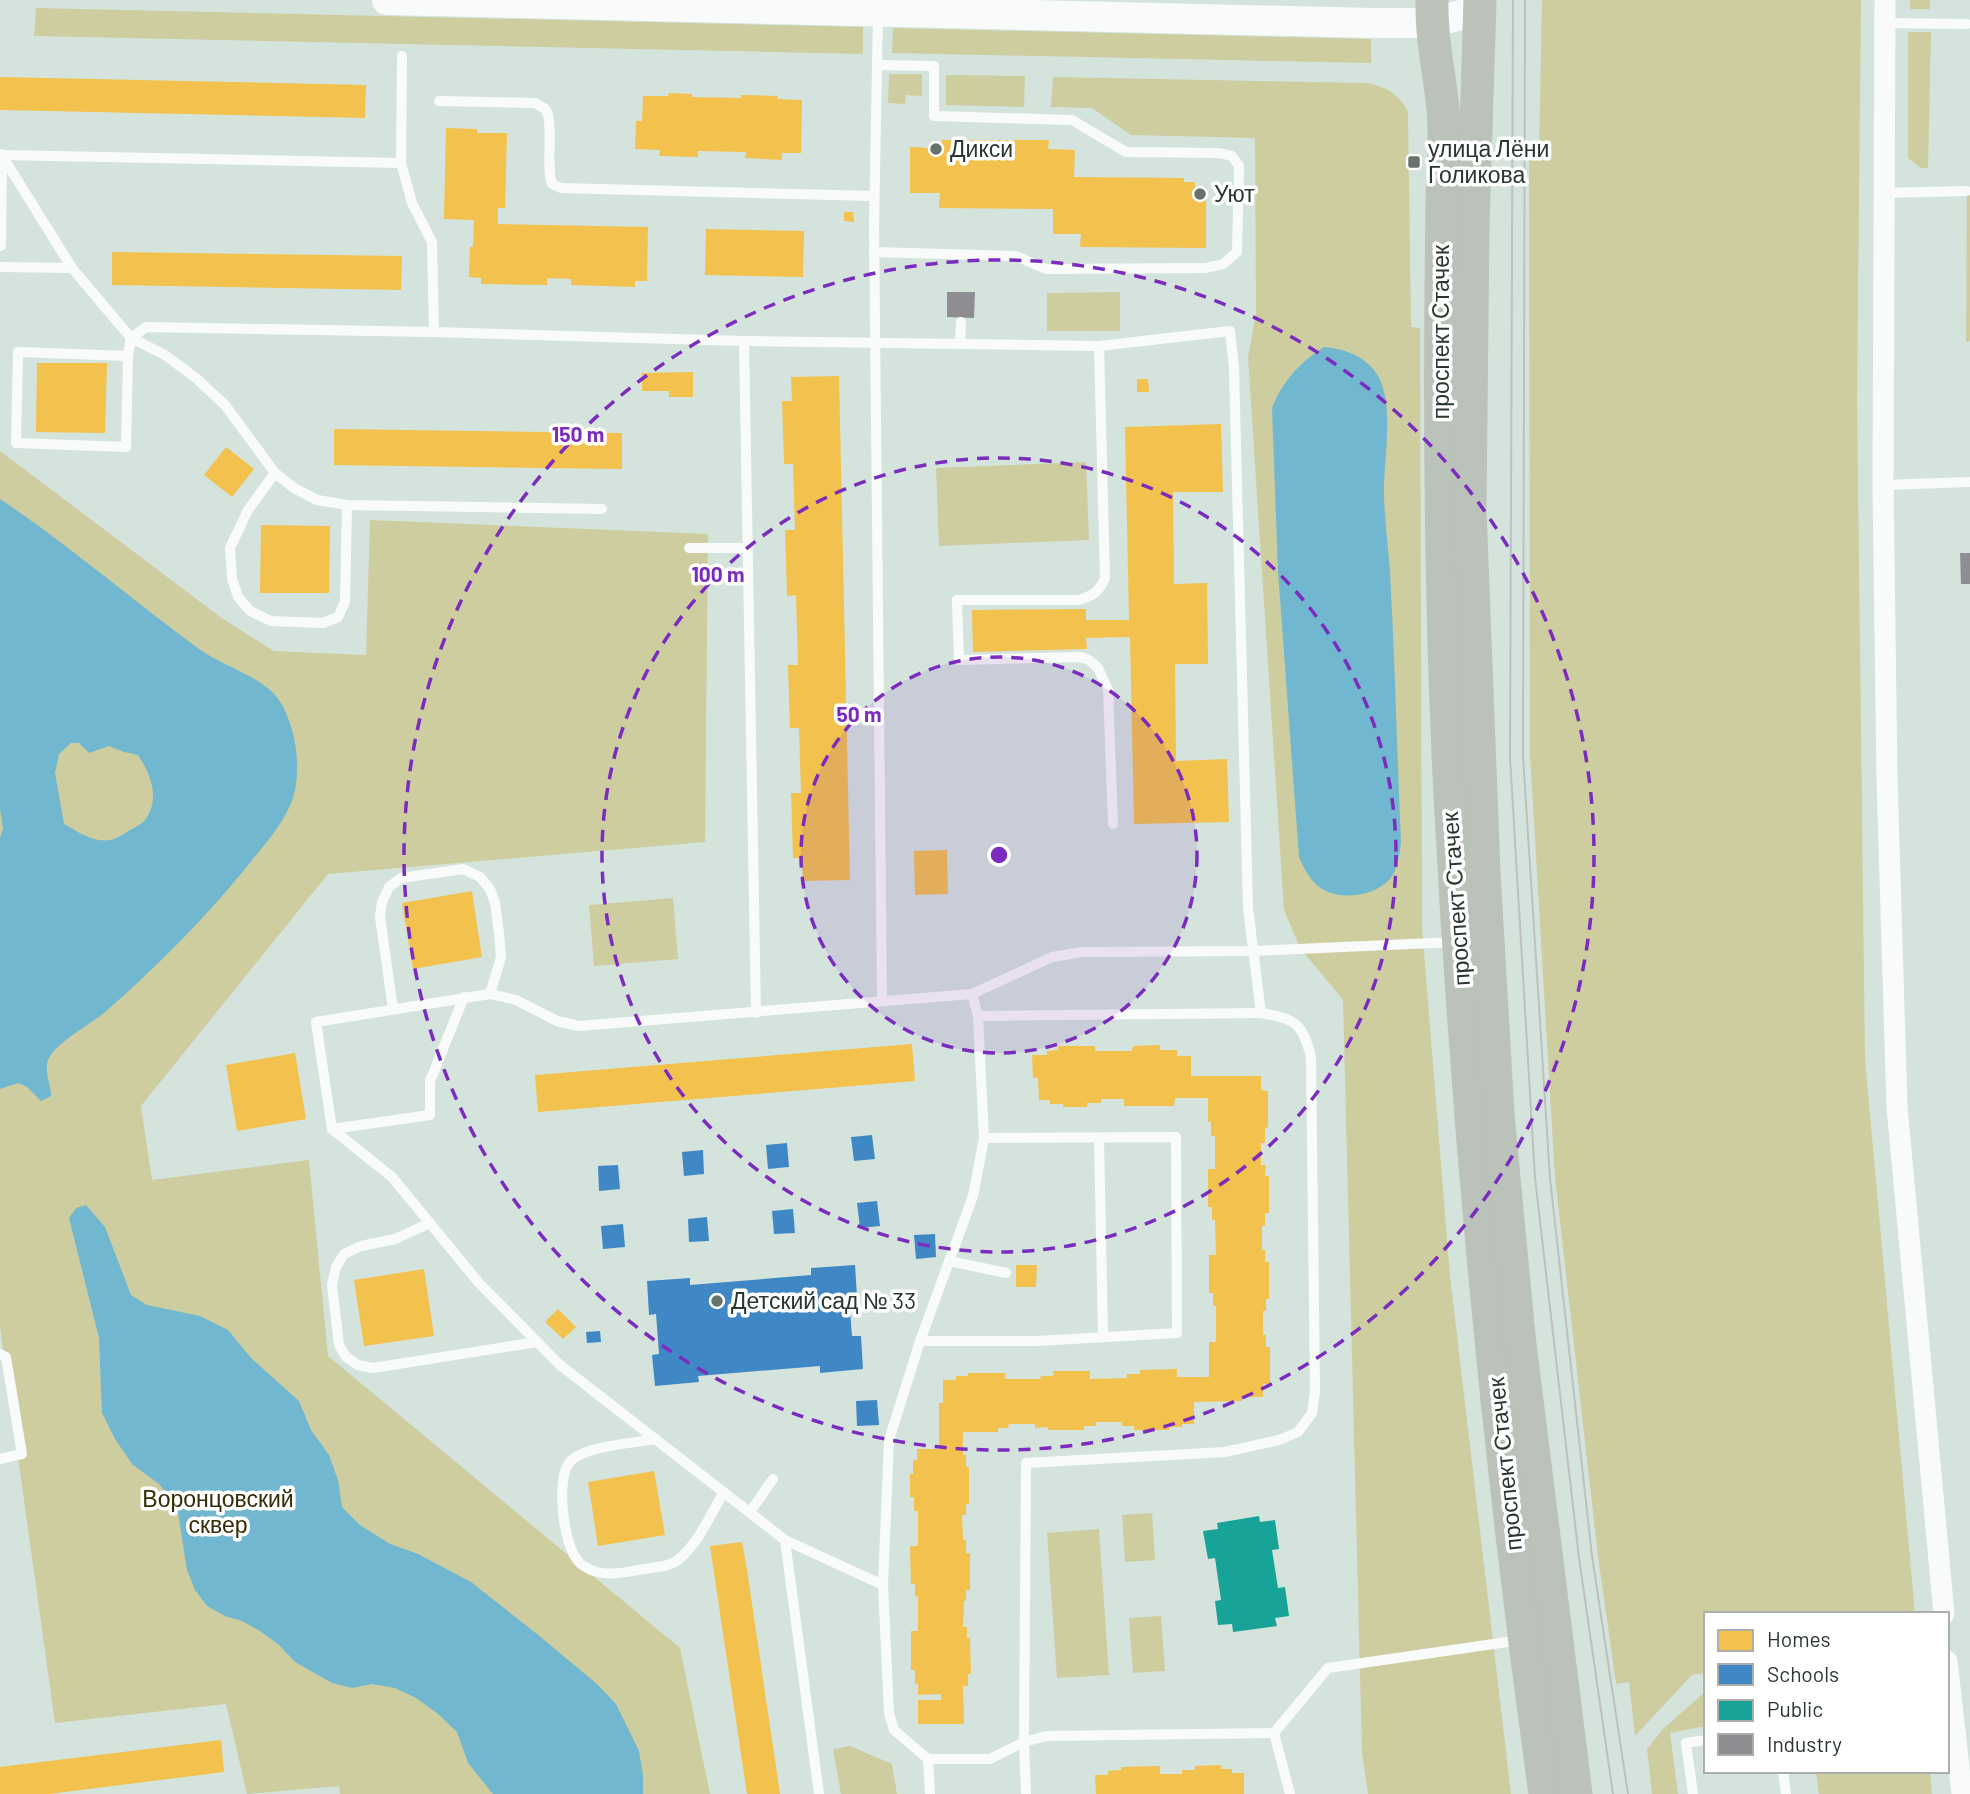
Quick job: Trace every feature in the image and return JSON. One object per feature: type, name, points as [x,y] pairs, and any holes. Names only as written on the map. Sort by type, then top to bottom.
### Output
[{"type":"main road","name":"проспект Стачек","points":[[1480,5],[1473,226],[1470,510],[1485,899],[1498,1114],[1519,1336],[1576,1794]]},
{"type":"main road","name":"проспект Стачек","points":[[1437,8],[1443,111],[1441,489],[1450,792],[1458,942],[1475,1171],[1524,1640],[1545,1794]]},
{"type":"street","points":[[387,0],[888,6],[1437,8],[1480,5]]},
{"type":"street","points":[[1885,0],[1883,485],[1887,778],[1897,1107],[1944,1612]]},
{"type":"street","points":[[1949,1681],[1962,1794]]},
{"type":"lane","points":[[882,1001],[874,196],[877,65],[888,6]]},
{"type":"lane","points":[[1884,23],[1968,24]]},
{"type":"lane","points":[[402,56],[401,163],[412,203],[432,242],[434,332]]},
{"type":"lane","points":[[874,253],[1016,256],[1046,269],[1206,268],[1223,264],[1237,252],[1239,166],[1232,156],[1219,153],[1126,152],[1072,120],[934,116],[934,66],[877,65]]},
{"type":"lane","points":[[439,101],[535,103],[545,108],[550,118],[548,174],[552,184],[561,188],[874,196]]},
{"type":"lane","points":[[1,154],[401,163]]},
{"type":"lane","points":[[1,154],[1,246]]},
{"type":"lane","points":[[1,154],[72,268],[131,338],[165,355],[206,387],[225,405],[275,473],[294,488],[317,500],[347,505],[602,509]]},
{"type":"lane","points":[[1883,193],[1967,191]]},
{"type":"lane","points":[[0,267],[72,268]]},
{"type":"lane","points":[[960,344],[961,322]]},
{"type":"lane","points":[[128,356],[18,352],[16,443],[127,447],[128,356],[131,338],[146,327],[875,344],[1099,346],[1230,331],[1234,368],[1248,908],[1261,1013]]},
{"type":"lane","points":[[744,341],[756,1013]]},
{"type":"lane","points":[[1099,346],[1105,578],[1101,589],[1091,597],[1079,600],[957,600],[959,660],[1080,657],[1089,660],[1098,668],[1108,690],[1113,824]]},
{"type":"lane","points":[[275,473],[248,510],[230,548],[232,579],[237,597],[250,611],[271,621],[323,623],[338,617],[345,602],[347,505]]},
{"type":"lane","points":[[1883,485],[1970,482]]},
{"type":"lane","points":[[689,548],[747,548]]},
{"type":"lane","points":[[393,1009],[380,916],[382,902],[389,887],[401,878],[463,869],[480,877],[490,889],[495,902],[501,957],[489,994]]},
{"type":"lane","points":[[883,1584],[785,1540],[560,1365],[479,1283],[392,1177],[332,1129],[316,1022],[489,994],[516,1000],[557,1021],[579,1026],[972,994],[1052,957],[1082,952],[1253,951],[1458,942]]},
{"type":"lane","points":[[972,994],[978,1016],[984,1138],[973,1196],[920,1342],[889,1440],[883,1584],[889,1713],[894,1730],[928,1759],[990,1759],[1024,1742],[1046,1736],[1274,1733],[1328,1668],[1524,1640]]},
{"type":"lane","points":[[332,1129],[430,1115],[430,1081],[464,997]]},
{"type":"lane","points":[[978,1016],[1261,1013],[1286,1017],[1305,1032],[1311,1057],[1315,1391],[1312,1413],[1298,1432],[1279,1440],[1225,1452],[1026,1463],[1026,1794]]},
{"type":"lane","points":[[920,1342],[1037,1341],[1103,1335],[1177,1333],[1176,1137],[984,1138]]},
{"type":"lane","points":[[1098,1138],[1103,1335]]},
{"type":"lane","points":[[430,1223],[395,1239],[361,1246],[344,1254],[336,1267],[332,1285],[339,1345],[346,1357],[358,1365],[373,1368],[537,1342]]},
{"type":"lane","points":[[949,1261],[1006,1273]]},
{"type":"lane","points":[[0,1354],[6,1357],[22,1454],[0,1459]]},
{"type":"lane","points":[[656,1439],[584,1452],[570,1461],[561,1479],[562,1498],[569,1542],[578,1560],[591,1569],[608,1574],[667,1566],[679,1559],[692,1544],[724,1492]]},
{"type":"lane","points":[[750,1512],[773,1479]]},
{"type":"lane","points":[[785,1540],[818,1794]]},
{"type":"lane","points":[[1274,1733],[1290,1794]]},
{"type":"lane","points":[[1693,1794],[1686,1743],[1704,1741]]},
{"type":"lane","points":[[928,1759],[930,1794]]},
{"type":"lane","points":[[1783,1773],[1786,1794]]},
{"type":"green space","points":[[1542,0],[1861,0],[1857,400],[1865,1059],[1915,1612],[1704,1612],[1704,1673],[1692,1675],[1635,1736],[1629,1682],[1616,1684],[1598,1556],[1555,1178],[1530,755],[1529,157],[1539,153]]},
{"type":"green space","points":[[1910,0],[1930,0],[1930,9],[1910,9]]},
{"type":"green space","points":[[36,8],[863,27],[863,54],[34,36]]},
{"type":"green space","points":[[893,28],[1371,39],[1371,63],[892,53]]},
{"type":"green space","points":[[1908,32],[1931,32],[1928,168],[1921,168],[1908,158]]},
{"type":"green space","points":[[889,74],[922,74],[922,96],[906,95],[905,104],[888,103]]},
{"type":"green space","points":[[946,75],[1025,76],[1024,107],[946,105]]},
{"type":"green space","points":[[1053,77],[1368,83],[1392,92],[1408,112],[1411,327],[1420,328],[1422,927],[1450,1276],[1511,1794],[1368,1794],[1362,1753],[1343,1000],[1300,948],[1284,910],[1248,357],[1256,313],[1255,138],[1131,135],[1092,108],[1051,107]]},
{"type":"green space","points":[[1967,191],[1970,191],[1970,341],[1966,342]]},
{"type":"green space","points":[[1120,292],[1120,331],[1047,331],[1047,293]]},
{"type":"green space","name":"Воронцовский сквер","points":[[0,451],[223,619],[274,651],[366,655],[370,520],[708,534],[705,842],[328,874],[141,1106],[152,1180],[309,1160],[328,1356],[680,1648],[710,1794],[340,1794],[339,1786],[247,1794],[226,1704],[55,1723],[0,1328]]},
{"type":"green space","points":[[1086,462],[1089,540],[939,546],[936,468]]},
{"type":"green space","points":[[673,898],[678,959],[594,966],[589,905]]},
{"type":"green space","points":[[1152,1513],[1155,1560],[1125,1562],[1122,1515]]},
{"type":"green space","points":[[1099,1529],[1109,1675],[1057,1678],[1047,1533]]},
{"type":"green space","points":[[1161,1616],[1165,1671],[1133,1673],[1129,1618]]},
{"type":"green space","points":[[1704,1693],[1704,1726],[1670,1733],[1678,1794],[1652,1794],[1647,1749],[1663,1729]]},
{"type":"green space","points":[[850,1746],[892,1764],[897,1794],[841,1794],[833,1749]]},
{"type":"green space","points":[[1816,1773],[1930,1773],[1932,1794],[1819,1794]]},
{"type":"water","points":[[1324,347],[1354,355],[1373,369],[1383,388],[1387,418],[1384,497],[1392,606],[1401,843],[1399,858],[1389,880],[1376,889],[1351,895],[1334,894],[1321,888],[1310,877],[1299,857],[1278,571],[1272,408],[1293,373]]},
{"type":"water","points":[[0,499],[199,649],[253,678],[272,692],[290,722],[296,748],[297,774],[293,798],[285,816],[216,903],[162,959],[105,1012],[52,1053],[47,1069],[51,1096],[41,1101],[27,1087],[18,1083],[0,1089],[0,838],[3,828],[0,809]],"holes":[[[71,743],[79,743],[89,753],[109,746],[138,755],[150,777],[153,793],[151,809],[140,825],[115,838],[104,840],[81,834],[64,824],[55,773],[59,754]]]},
{"type":"water","points":[[86,1205],[105,1227],[131,1295],[147,1305],[200,1316],[228,1330],[251,1358],[299,1401],[311,1430],[329,1455],[338,1480],[342,1507],[360,1525],[390,1544],[418,1554],[471,1582],[597,1684],[616,1704],[639,1751],[643,1794],[493,1794],[468,1763],[457,1732],[416,1698],[395,1688],[372,1684],[352,1688],[332,1683],[295,1662],[279,1645],[260,1631],[207,1606],[195,1590],[187,1570],[177,1506],[159,1484],[132,1464],[102,1413],[99,1338],[69,1218],[76,1208]]},
{"type":"building: Homes","points":[[0,77],[366,85],[365,118],[0,110]]},
{"type":"building: Homes","points":[[669,93],[692,94],[692,97],[778,96],[777,99],[802,100],[801,153],[782,153],[782,160],[745,158],[746,152],[698,151],[698,157],[659,156],[660,150],[635,149],[636,121],[642,121],[643,96],[668,96]]},
{"type":"building: Homes","points":[[446,128],[477,129],[477,133],[507,133],[505,208],[498,208],[498,224],[648,227],[647,281],[635,281],[635,287],[571,285],[571,279],[547,278],[547,285],[481,284],[481,278],[469,277],[474,220],[444,219]]},
{"type":"building: Homes","points":[[942,140],[1049,140],[1048,149],[1075,150],[1074,177],[1184,178],[1184,182],[1195,182],[1195,187],[1206,187],[1206,248],[1080,247],[1081,234],[1053,234],[1053,209],[939,208],[940,193],[910,193],[910,147],[930,148],[930,144],[942,144]]},
{"type":"building: Homes","points":[[844,212],[853,212],[854,222],[844,221]]},
{"type":"building: Homes","points":[[706,229],[804,231],[803,277],[705,275]]},
{"type":"building: Homes","points":[[112,252],[402,256],[401,290],[112,285]]},
{"type":"building: Homes","points":[[37,363],[107,363],[105,433],[36,432]]},
{"type":"building: Homes","points":[[693,372],[693,397],[669,397],[669,391],[642,391],[642,373]]},
{"type":"building: Homes","points":[[839,376],[850,880],[803,881],[802,858],[793,858],[791,793],[801,793],[799,728],[790,728],[788,665],[798,665],[796,595],[787,596],[785,530],[795,530],[793,464],[784,464],[782,401],[792,401],[791,377]]},
{"type":"building: Homes","points":[[1137,379],[1148,379],[1149,392],[1137,392]]},
{"type":"building: Homes","points":[[1221,424],[1223,492],[1173,492],[1174,584],[1207,583],[1208,664],[1175,664],[1176,761],[1227,759],[1229,822],[1134,824],[1130,637],[1086,638],[1087,649],[973,652],[972,610],[1086,609],[1086,620],[1129,620],[1125,427]]},
{"type":"building: Homes","points":[[334,429],[622,433],[622,469],[334,465]]},
{"type":"building: Homes","points":[[226,447],[254,469],[232,497],[204,475]]},
{"type":"building: Homes","points":[[261,525],[330,526],[329,593],[260,593]]},
{"type":"building: Homes","points":[[947,850],[948,894],[915,895],[914,851]]},
{"type":"building: Homes","points":[[472,891],[482,957],[413,969],[402,903]]},
{"type":"building: Homes","points":[[912,1044],[915,1081],[538,1112],[535,1075]]},
{"type":"building: Homes","points":[[1160,1045],[1160,1050],[1177,1050],[1177,1056],[1191,1056],[1191,1076],[1261,1076],[1261,1090],[1268,1091],[1268,1127],[1265,1128],[1265,1143],[1261,1143],[1261,1165],[1266,1165],[1265,1176],[1269,1176],[1269,1213],[1265,1213],[1265,1226],[1262,1226],[1262,1250],[1265,1250],[1265,1262],[1269,1262],[1269,1299],[1266,1299],[1266,1311],[1263,1311],[1263,1335],[1266,1335],[1266,1347],[1270,1347],[1270,1384],[1263,1384],[1263,1397],[1242,1397],[1242,1401],[1194,1402],[1194,1424],[1169,1427],[1169,1430],[1134,1430],[1134,1426],[1122,1426],[1122,1422],[1096,1422],[1096,1426],[1084,1426],[1084,1430],[1048,1430],[1048,1427],[1035,1428],[1035,1424],[1009,1424],[1008,1428],[998,1428],[998,1432],[963,1432],[963,1455],[966,1455],[966,1467],[969,1467],[969,1504],[966,1504],[966,1515],[962,1515],[963,1540],[966,1540],[966,1553],[970,1553],[970,1590],[966,1590],[963,1627],[967,1627],[967,1638],[970,1638],[971,1674],[968,1674],[968,1686],[963,1686],[964,1724],[918,1724],[918,1700],[941,1700],[941,1694],[918,1695],[915,1670],[911,1670],[911,1631],[918,1631],[918,1597],[915,1596],[915,1584],[911,1584],[910,1546],[918,1546],[918,1511],[914,1511],[914,1497],[910,1497],[910,1474],[913,1474],[913,1460],[917,1460],[917,1449],[939,1449],[939,1403],[943,1403],[943,1380],[956,1380],[956,1376],[968,1376],[968,1373],[1005,1373],[1005,1379],[1040,1379],[1041,1376],[1054,1376],[1053,1371],[1090,1371],[1090,1379],[1127,1378],[1127,1374],[1140,1374],[1140,1370],[1177,1369],[1177,1377],[1209,1377],[1209,1342],[1216,1342],[1216,1306],[1213,1306],[1213,1293],[1209,1293],[1209,1255],[1216,1255],[1215,1220],[1212,1220],[1212,1207],[1208,1207],[1208,1169],[1215,1169],[1215,1136],[1211,1136],[1211,1122],[1208,1122],[1208,1098],[1175,1098],[1174,1106],[1124,1106],[1124,1099],[1101,1099],[1101,1103],[1087,1103],[1087,1107],[1063,1107],[1063,1104],[1050,1104],[1050,1100],[1039,1100],[1038,1078],[1033,1078],[1032,1055],[1047,1055],[1047,1051],[1058,1050],[1058,1046],[1095,1046],[1095,1051],[1132,1051],[1133,1046]]},
{"type":"building: Homes","points":[[295,1053],[306,1119],[237,1131],[226,1065]]},
{"type":"building: Homes","points":[[1016,1265],[1037,1265],[1036,1287],[1016,1287]]},
{"type":"building: Homes","points":[[424,1269],[434,1336],[364,1346],[354,1280]]},
{"type":"building: Homes","points":[[558,1309],[576,1327],[563,1339],[545,1322]]},
{"type":"building: Homes","points":[[654,1471],[665,1535],[598,1546],[588,1482]]},
{"type":"building: Homes","points":[[742,1542],[780,1794],[747,1794],[710,1546]]},
{"type":"building: Homes","points":[[221,1740],[224,1772],[49,1794],[0,1794],[0,1767]]},
{"type":"building: Homes","points":[[1221,1765],[1221,1769],[1232,1769],[1232,1773],[1244,1773],[1244,1794],[1096,1794],[1095,1775],[1108,1775],[1108,1771],[1121,1770],[1121,1767],[1160,1766],[1160,1774],[1182,1774],[1182,1770],[1195,1770],[1195,1766]]},
{"type":"building: Schools","points":[[872,1135],[875,1159],[854,1161],[851,1137]]},
{"type":"building: Schools","points":[[787,1143],[789,1167],[768,1169],[766,1145]]},
{"type":"building: Schools","points":[[703,1150],[704,1174],[684,1176],[682,1152]]},
{"type":"building: Schools","points":[[618,1165],[620,1189],[599,1191],[598,1166]]},
{"type":"building: Schools","points":[[877,1201],[880,1226],[860,1228],[857,1203]]},
{"type":"building: Schools","points":[[793,1209],[795,1233],[774,1234],[772,1211]]},
{"type":"building: Schools","points":[[707,1217],[709,1241],[689,1242],[688,1219]]},
{"type":"building: Schools","points":[[623,1224],[625,1247],[603,1249],[601,1226]]},
{"type":"building: Schools","points":[[935,1234],[936,1257],[916,1259],[914,1235]]},
{"type":"building: Schools","points":[[855,1265],[857,1296],[849,1297],[852,1336],[861,1336],[863,1369],[820,1373],[820,1366],[698,1376],[699,1382],[655,1386],[652,1355],[659,1354],[656,1314],[649,1315],[647,1281],[690,1278],[690,1285],[811,1275],[811,1268]]},
{"type":"building: Schools","points":[[600,1331],[601,1342],[587,1343],[586,1332]]},
{"type":"building: Schools","points":[[877,1400],[879,1425],[857,1426],[856,1401]]},
{"type":"building: Public","points":[[1259,1516],[1260,1522],[1275,1520],[1279,1549],[1272,1550],[1278,1588],[1285,1587],[1289,1616],[1275,1618],[1277,1626],[1233,1632],[1232,1624],[1218,1625],[1215,1601],[1221,1600],[1215,1558],[1208,1559],[1203,1531],[1218,1529],[1217,1523]]},
{"type":"building: Industry","points":[[947,292],[975,292],[974,318],[947,317]]},
{"type":"building: Industry","points":[[1960,553],[1970,553],[1970,584],[1961,584]]},
{"type":"tram line","points":[[1513,0],[1510,757],[1535,1178],[1579,1558],[1613,1794]]},
{"type":"tram line","points":[[1525,0],[1523,756],[1550,1178],[1592,1556],[1628,1794]]},
{"type":"place","name":"Дикси","points":[[936,149]]},
{"type":"place","name":"улица Лёни Голикова","points":[[1414,162]]},
{"type":"place","name":"Уют","points":[[1200,194]]},
{"type":"place","name":"Детский сад № 33","points":[[717,1301]]}]
